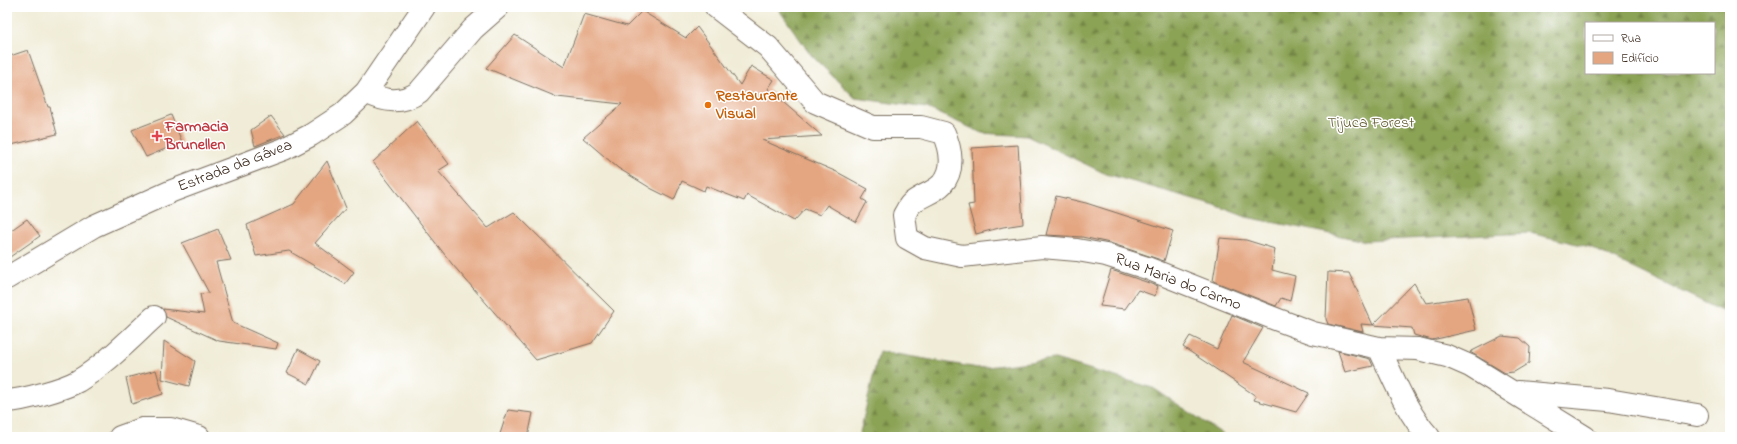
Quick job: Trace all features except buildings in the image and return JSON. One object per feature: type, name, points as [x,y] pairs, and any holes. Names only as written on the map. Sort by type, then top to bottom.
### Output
[{"type":"street","name":"Estrada da Gávea","points":[[7,278],[101,223],[172,190],[284,149],[311,135],[343,114],[366,92],[424,7]]},
{"type":"street","points":[[366,92],[379,99],[389,101],[406,99],[419,92],[473,28],[498,7]]},
{"type":"street","name":"Rua Maria do Carmo","points":[[716,7],[768,47],[815,102],[873,127],[921,127],[944,133],[949,143],[951,157],[950,170],[942,184],[911,204],[904,215],[907,238],[925,248],[962,256],[1042,247],[1076,250],[1106,255],[1147,268],[1313,333],[1379,348],[1418,349],[1447,356],[1470,366],[1585,437]]},
{"type":"street","points":[[7,401],[41,394],[77,381],[115,353],[154,317]]},
{"type":"street","points":[[1379,348],[1402,397],[1417,424],[1429,437]]},
{"type":"street","points":[[1512,391],[1608,400],[1697,415]]},
{"type":"street","points":[[120,437],[142,429],[171,429],[199,437]]},
{"type":"green space","name":"Tijuca Forest","points":[[777,7],[1730,7],[1730,315],[1590,247],[1530,233],[1366,241],[1246,217],[1215,205],[1106,174],[1027,136],[982,133],[927,108],[855,98],[811,55]]},
{"type":"green space","points":[[879,351],[978,368],[1055,359],[1153,388],[1227,437],[859,437]]},
{"type":"place","name":"Restaurante Visual","points":[[708,105]]},
{"type":"place","name":"Farmacia Brunellen","points":[[157,136]]}]
